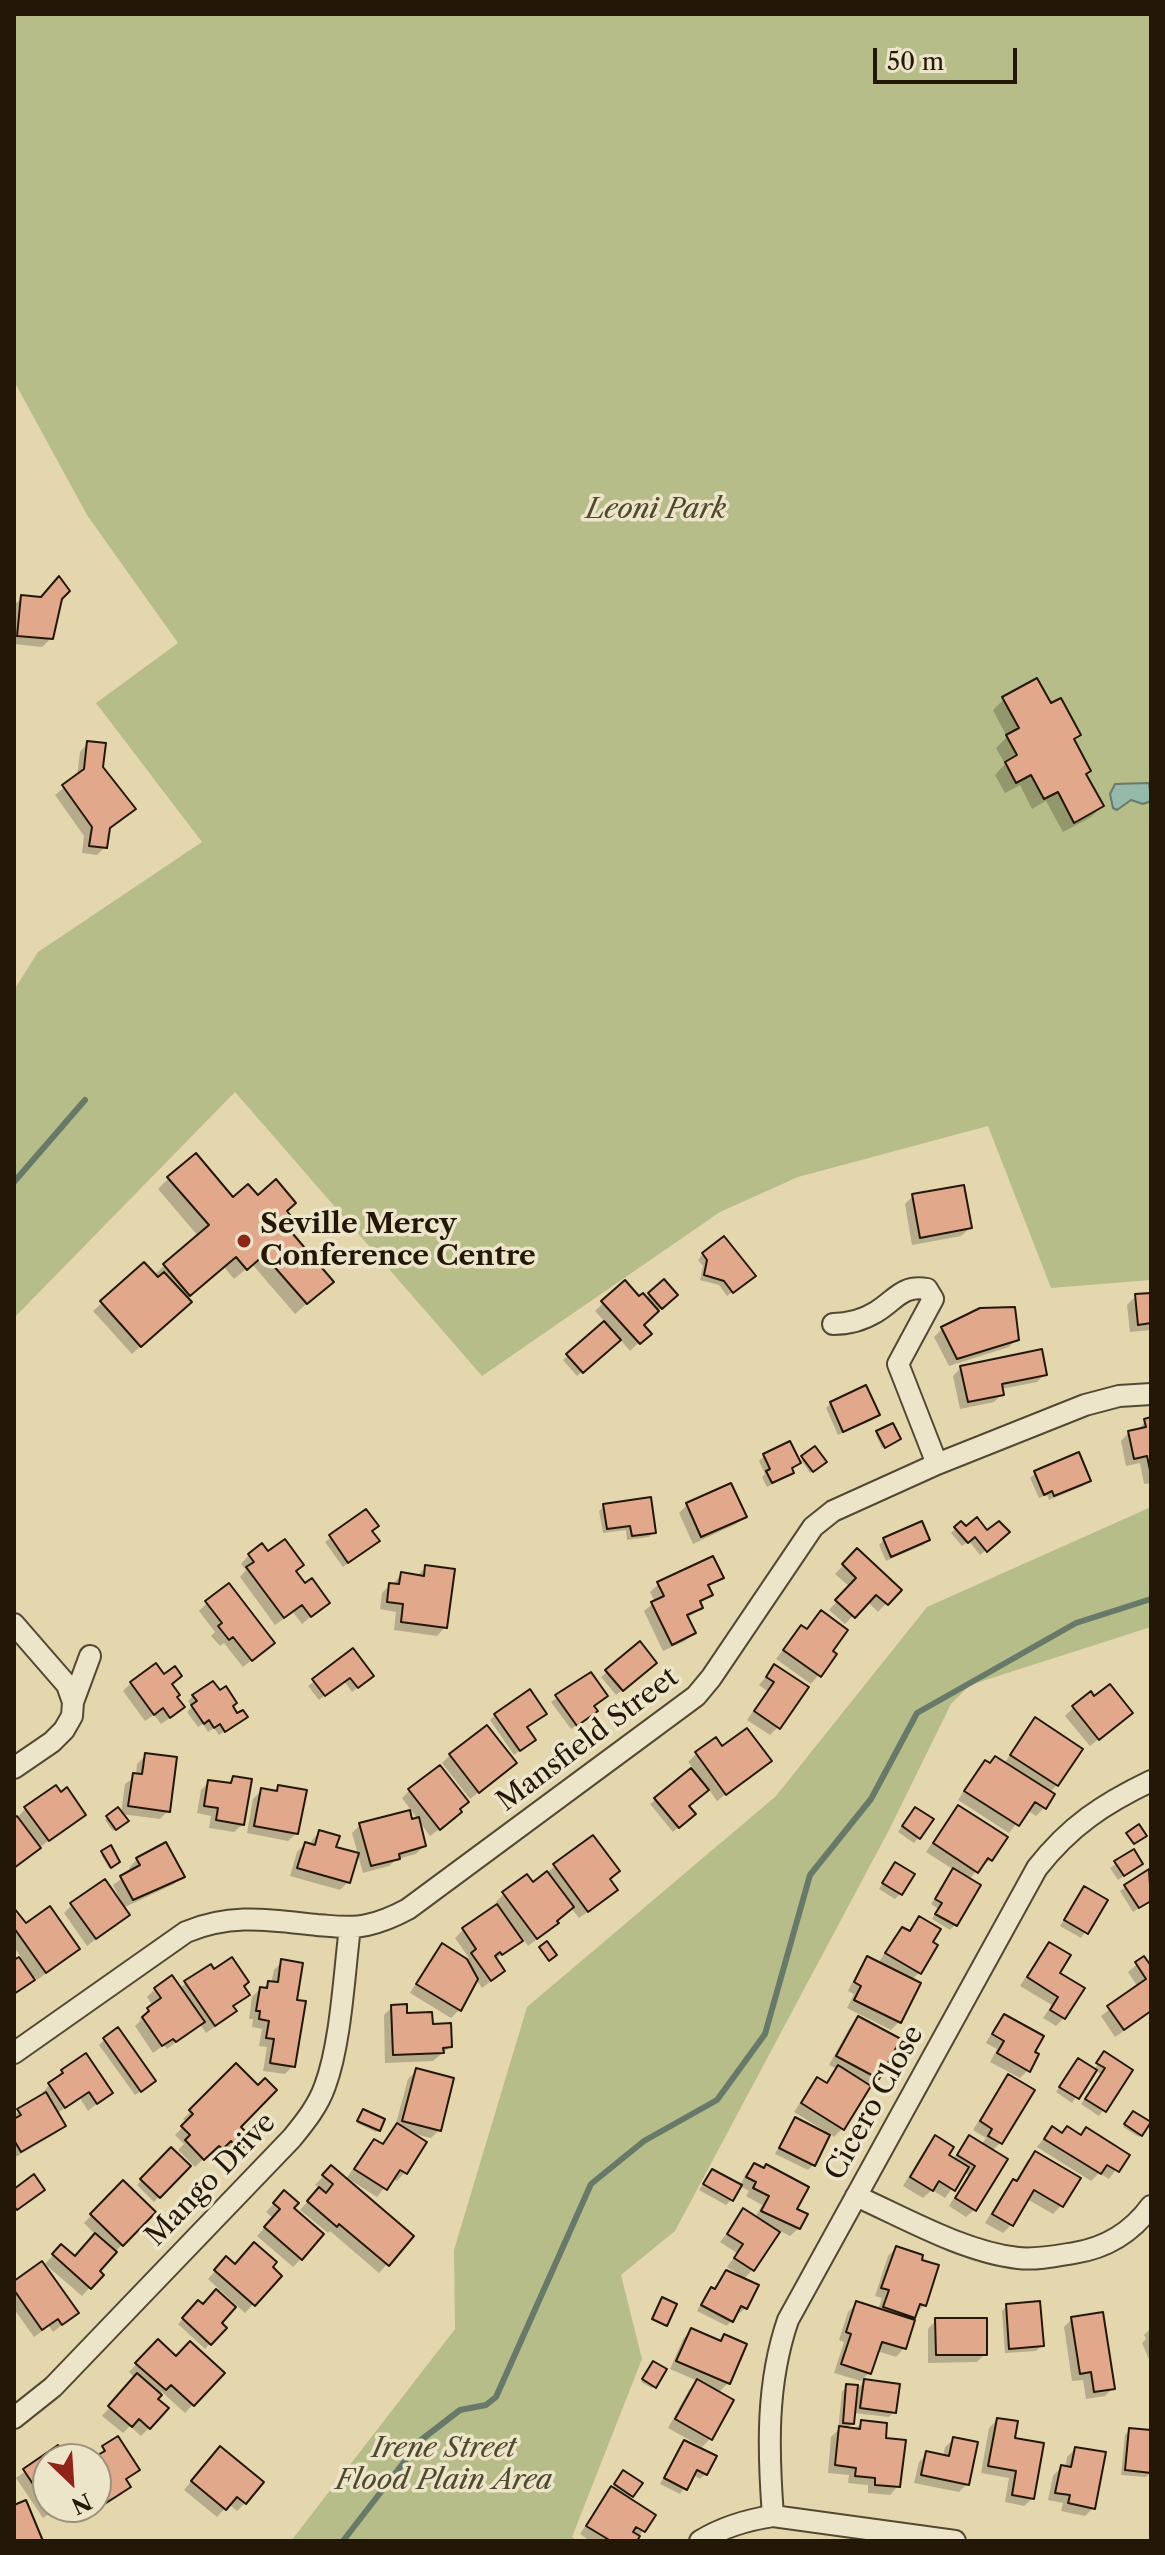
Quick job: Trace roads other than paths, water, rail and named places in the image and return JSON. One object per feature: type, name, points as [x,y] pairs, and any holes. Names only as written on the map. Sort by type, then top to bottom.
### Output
[{"type":"street","points":[[833,1324],[849,1324],[877,1311],[896,1294],[916,1287],[927,1289],[933,1299],[898,1364],[937,1464]]},
{"type":"street","name":"Mansfield Street","points":[[14,2053],[186,1932],[203,1925],[245,1919],[350,1927],[389,1919],[428,1896],[696,1696],[813,1527],[833,1511],[937,1464],[1085,1405],[1119,1396],[1151,1394]]},
{"type":"street","points":[[14,1624],[67,1685],[73,1702]]},
{"type":"street","points":[[14,1768],[64,1730],[72,1716],[73,1702],[90,1656]]},
{"type":"street","name":"Cicero Close","points":[[773,2516],[769,2436],[771,2397],[779,2347],[788,2320],[1037,1868],[1057,1842],[1079,1823],[1109,1801],[1151,1781]]},
{"type":"street","name":"Mango Drive","points":[[14,2418],[53,2387],[292,2138],[312,2112],[325,2086],[332,2059],[350,1927]]},
{"type":"street","points":[[856,2196],[972,2247],[1018,2258],[1053,2257],[1084,2251],[1114,2240],[1139,2222],[1151,2206]]},
{"type":"street","points":[[700,2541],[728,2526],[773,2516],[955,2541]]},
{"type":"waterway","points":[[14,1182],[85,1100]]},
{"type":"waterway","points":[[343,2541],[421,2440],[460,2410],[486,2405],[496,2397],[591,2184],[644,2141],[717,2100],[765,2034],[810,1875],[871,1799],[917,1713],[1076,1623],[1151,1599]]},
{"type":"place","name":"Seville Mercy Conference Centre","points":[[244,1241]]},
{"type":"park label","name":"Leoni Park","points":[[656,510]]},
{"type":"park label","name":"Irene Street Flood Plain Area","points":[[444,2465]]}]
